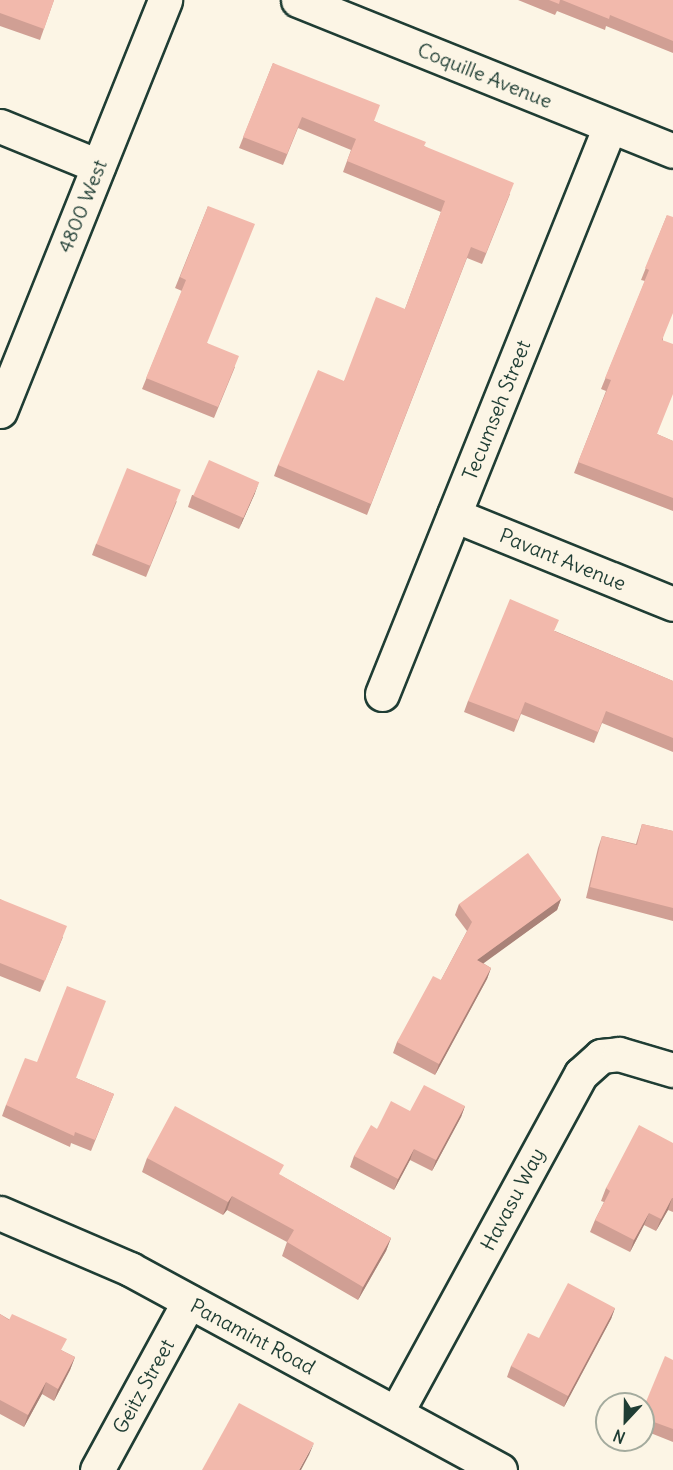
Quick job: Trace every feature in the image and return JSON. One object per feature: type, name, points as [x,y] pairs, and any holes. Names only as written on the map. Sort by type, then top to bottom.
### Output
[{"type":"street","name":"4800 West","points":[[0,411],[165,0]]},
{"type":"street","name":"Coquille Avenue","points":[[298,0],[673,151]]},
{"type":"street","points":[[0,126],[98,166]]},
{"type":"street","name":"Tecumseh Street","points":[[382,694],[610,126]]},
{"type":"street","name":"Pavant Avenue","points":[[454,515],[673,604]]},
{"type":"street","name":"Havasu Way","points":[[396,1413],[581,1074],[601,1056],[619,1054],[673,1070]]},
{"type":"street","name":"Panamint Road","points":[[0,1213],[109,1258],[500,1470]]},
{"type":"street","name":"Geitz Street","points":[[97,1470],[189,1302]]},
{"type":"building","points":[[0,0],[54,0],[44,29],[0,13]]},
{"type":"building","points":[[562,0],[673,0],[673,41],[610,15],[609,19]]},
{"type":"building","points":[[273,63],[380,105],[374,121],[426,142],[424,146],[514,183],[486,253],[471,247],[371,504],[278,465],[318,370],[344,381],[376,297],[405,309],[445,201],[347,161],[356,139],[302,117],[287,154],[243,137]]},
{"type":"building","points":[[208,206],[255,224],[207,343],[239,356],[218,407],[146,378],[186,280],[180,277]]},
{"type":"building","points":[[667,215],[673,217],[673,313],[662,340],[673,344],[673,394],[657,434],[673,441],[673,498],[578,462],[611,380],[605,378],[649,270],[645,268]]},
{"type":"building","points":[[209,460],[259,482],[243,518],[193,496]]},
{"type":"building","points":[[127,468],[181,490],[150,566],[96,544]]},
{"type":"building","points":[[510,599],[559,620],[554,631],[673,681],[673,738],[606,711],[598,732],[525,702],[518,720],[468,701]]},
{"type":"building","points":[[642,824],[673,831],[673,908],[590,887],[602,836],[637,845]]},
{"type":"building","points":[[528,853],[561,899],[477,960],[491,968],[439,1064],[397,1042],[433,976],[441,980],[472,922],[459,904]]},
{"type":"building","points":[[0,899],[67,926],[45,981],[0,963]]},
{"type":"building","points":[[67,986],[106,1001],[76,1078],[114,1094],[95,1140],[75,1132],[74,1136],[6,1105],[25,1058],[37,1062]]},
{"type":"building","points":[[424,1085],[465,1106],[436,1160],[414,1149],[398,1179],[354,1156],[371,1125],[377,1129],[391,1101],[410,1111]]},
{"type":"building","points":[[175,1106],[284,1165],[279,1174],[391,1238],[363,1287],[287,1242],[294,1230],[232,1196],[228,1202],[147,1158]]},
{"type":"building","points":[[639,1125],[673,1143],[673,1198],[661,1219],[649,1213],[634,1240],[595,1220],[610,1191],[606,1188]]},
{"type":"building","points":[[568,1283],[615,1308],[568,1396],[511,1366],[528,1333],[539,1338]]},
{"type":"building","points":[[0,1314],[9,1320],[12,1314],[67,1339],[61,1350],[75,1357],[58,1389],[46,1382],[28,1415],[0,1400]]},
{"type":"building","points":[[665,1356],[673,1360],[673,1429],[655,1422],[655,1392],[650,1392]]},
{"type":"building","points":[[239,1403],[314,1443],[299,1470],[202,1470]]}]
